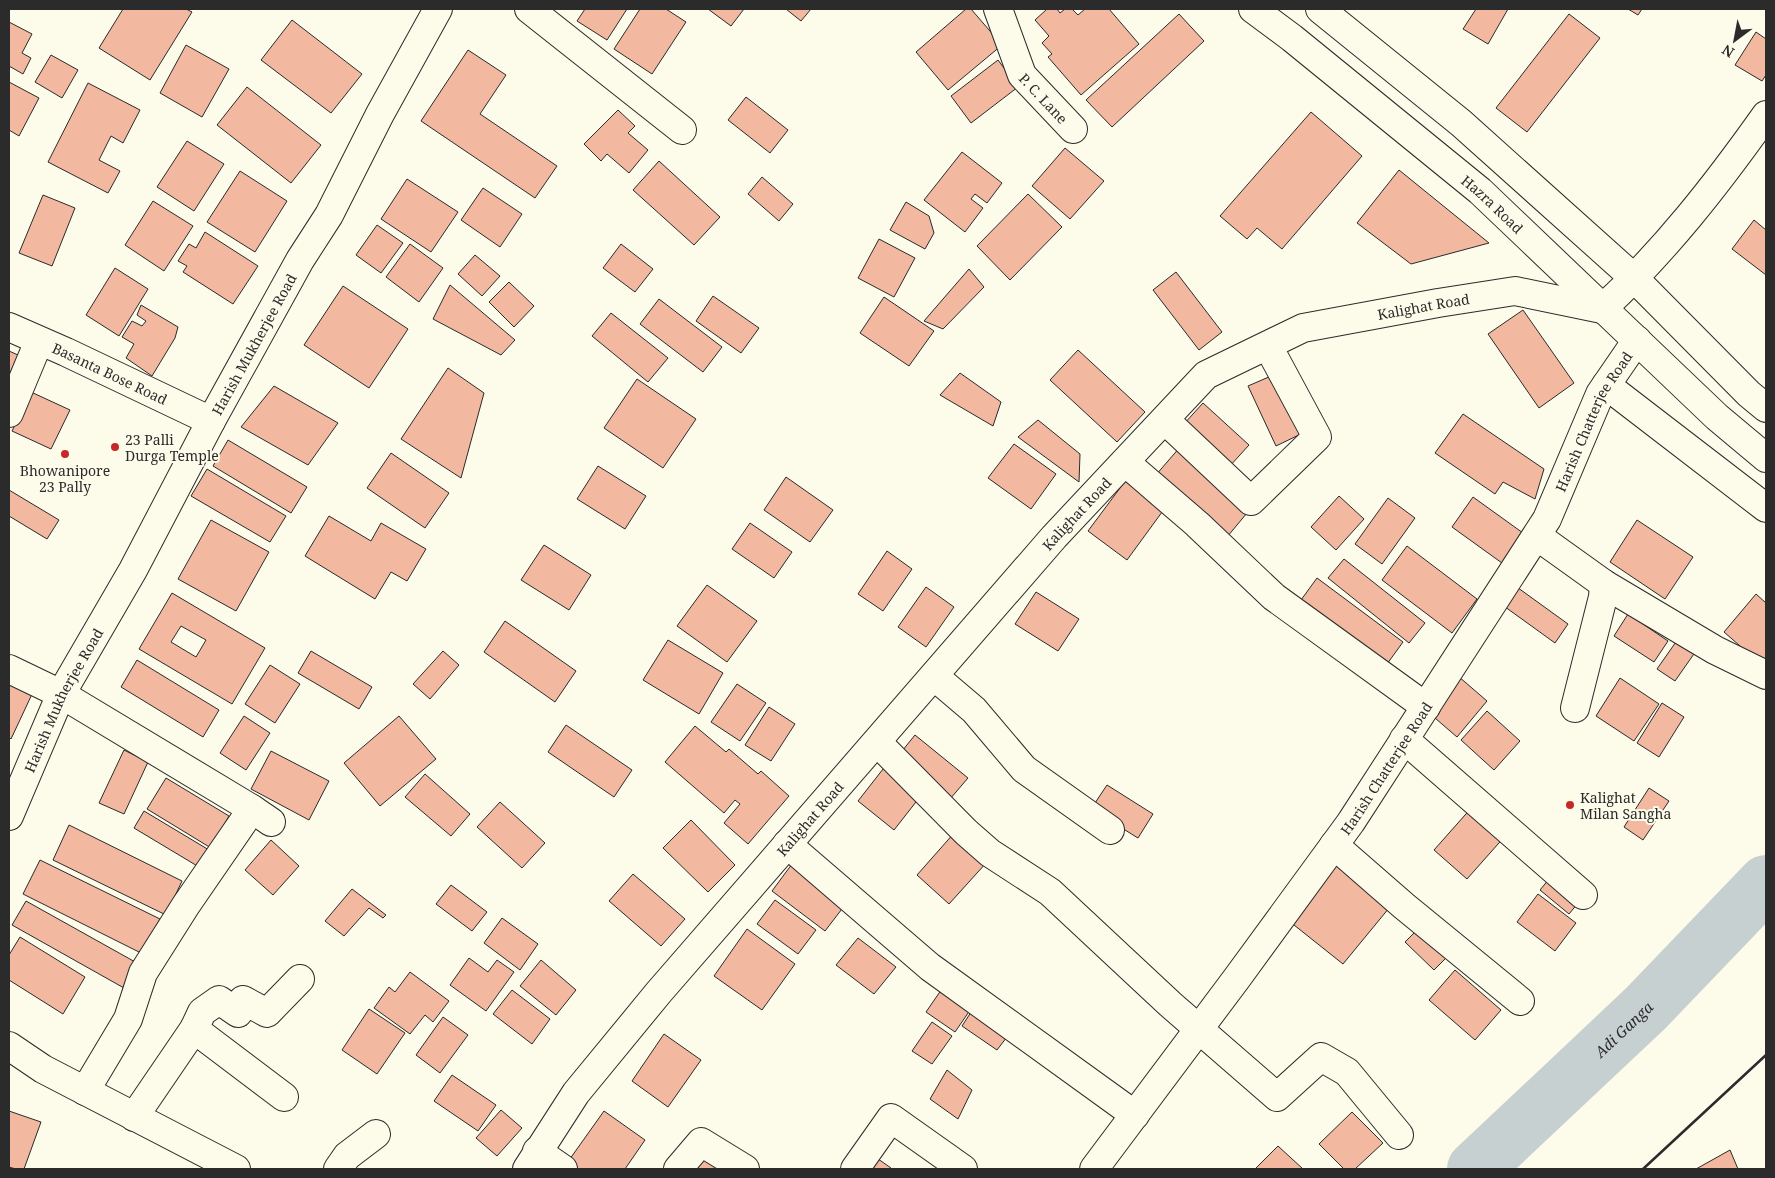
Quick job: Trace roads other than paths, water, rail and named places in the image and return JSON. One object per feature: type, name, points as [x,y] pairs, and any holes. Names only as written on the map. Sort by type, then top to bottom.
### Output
[{"type":"street","name":"Harish Mukherjee Road","points":[[9,816],[61,694],[133,570],[211,421],[300,260],[329,215],[380,114],[438,9]]},
{"type":"street","points":[[528,9],[682,130]]},
{"type":"street","name":"P. C. Lane","points":[[998,9],[1022,75],[1073,128]]},
{"type":"street","name":"Hazra Road","points":[[1253,9],[1292,38],[1480,191],[1717,417],[1766,458]]},
{"type":"street","points":[[1320,9],[1461,123],[1635,279],[1758,401]]},
{"type":"street","points":[[1602,308],[1635,279],[1709,192],[1766,115]]},
{"type":"street","name":"Kalighat Road","points":[[532,1160],[576,1093],[659,992],[1054,537],[1206,375],[1303,328],[1438,303],[1515,291],[1602,308]]},
{"type":"street","name":"Basanta Bose Road","points":[[9,327],[211,421]]},
{"type":"street","name":"Harish Chatterjee Road","points":[[1094,1169],[1334,845],[1426,707],[1547,519],[1600,394],[1637,340]]},
{"type":"street","points":[[9,414],[39,341]]},
{"type":"street","points":[[1165,420],[1251,501],[1317,437],[1268,346]]},
{"type":"street","points":[[1606,385],[1766,508]]},
{"type":"street","points":[[1125,462],[1197,524],[1274,597],[1426,707]]},
{"type":"street","points":[[1537,536],[1604,584],[1715,650],[1766,675]]},
{"type":"street","points":[[1575,708],[1603,597],[1604,584]]},
{"type":"street","points":[[9,670],[61,694],[261,816],[186,904],[143,973],[128,1020],[85,1091]]},
{"type":"street","points":[[934,676],[974,710],[1024,769],[1110,830]]},
{"type":"street","points":[[1404,740],[1583,895]]},
{"type":"street","points":[[877,742],[966,832],[990,853],[1050,892],[1164,998],[1277,1097],[1321,1057],[1347,1072],[1399,1135]]},
{"type":"street","points":[[787,844],[930,967],[1135,1115]]},
{"type":"street","points":[[1334,845],[1404,906],[1520,1001]]},
{"type":"street","points":[[134,1117],[194,1029],[202,1012],[219,1000],[238,1014],[243,1000],[267,1013],[300,979]]},
{"type":"street","points":[[194,1029],[284,1097]]},
{"type":"street","points":[[9,1046],[43,1069],[236,1169]]},
{"type":"street","points":[[855,1169],[891,1118],[963,1169]]},
{"type":"street","points":[[338,1169],[347,1156],[376,1134]]},
{"type":"street","points":[[678,1169],[701,1142],[745,1169]]},
{"type":"street","points":[[532,1160],[563,1169]]},
{"type":"waterway","name":"Adi Ganga","points":[[1475,1169],[1646,1008],[1766,883]]},
{"type":"place","name":"23 Palli Durga Temple","points":[[115,447]]},
{"type":"place","name":"Bhowanipore 23 Pally","points":[[65,454]]},
{"type":"place","name":"Kalighat Milan Sangha","points":[[1570,805]]}]
